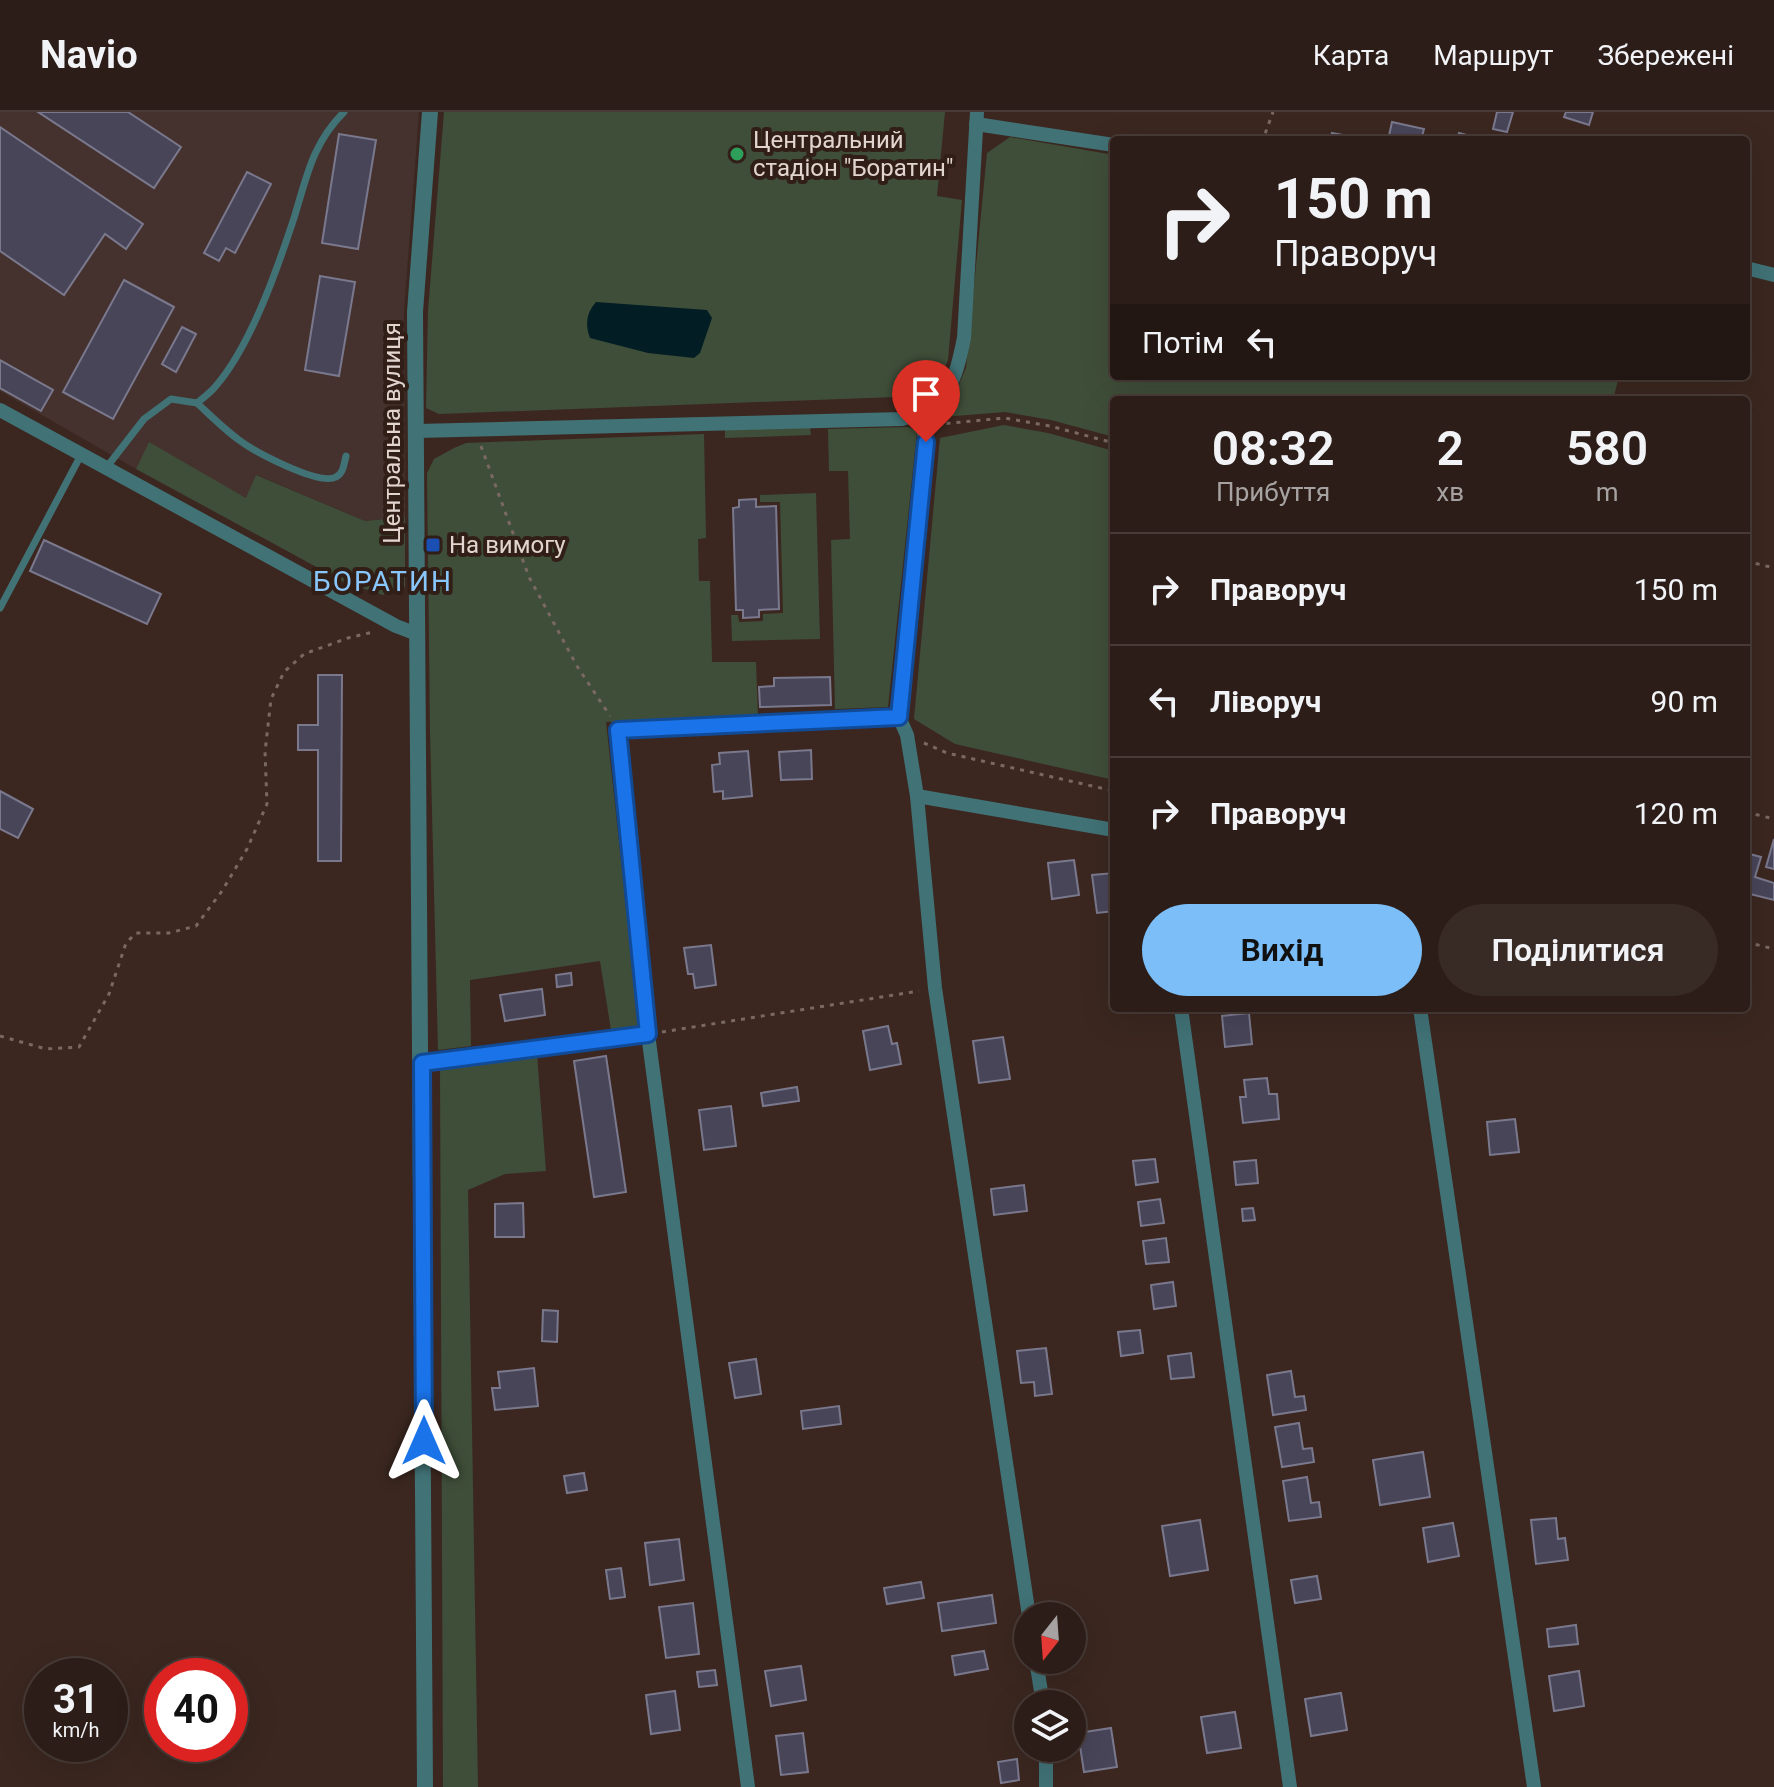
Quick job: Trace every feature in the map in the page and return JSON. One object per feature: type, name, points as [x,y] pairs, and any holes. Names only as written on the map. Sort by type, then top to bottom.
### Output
[{"type":"street","name":"Центральна вулиця","points":[[425,1787],[415,312],[430,112]]},
{"type":"street","points":[[417,431],[902,419],[920,413],[943,396],[957,374],[964,338],[977,118],[1110,144]]},
{"type":"street","points":[[1750,269],[1774,275]]},
{"type":"street","points":[[0,410],[396,626],[417,634]]},
{"type":"street","points":[[920,413],[926,442],[899,717],[907,735],[917,796],[935,988],[1027,1602]]},
{"type":"street","points":[[748,1787],[648,1034],[618,730],[899,717]]},
{"type":"street","points":[[917,796],[1110,829]]},
{"type":"street","points":[[1182,1012],[1290,1787]]},
{"type":"street","points":[[1421,1012],[1534,1787]]},
{"type":"street","points":[[422,1063],[648,1034]]},
{"type":"street","points":[[1046,1762],[1046,1787]]},
{"type":"lane","points":[[197,403],[215,387],[240,353],[267,291],[314,153],[344,112]]},
{"type":"lane","points":[[106,468],[144,419],[171,399],[197,403],[240,441],[301,473],[334,479],[342,472],[346,456]]},
{"type":"lane","points":[[0,608],[81,455]]},
{"type":"path","points":[[1263,136],[1273,112]]},
{"type":"path","points":[[920,413],[941,424],[1005,418],[1110,442]]},
{"type":"path","points":[[475,429],[529,577],[577,666],[618,730]]},
{"type":"path","points":[[1750,562],[1774,568]]},
{"type":"path","points":[[0,1036],[46,1049],[79,1047],[109,994],[126,943],[136,933],[169,933],[196,926],[247,849],[267,804],[265,752],[271,699],[284,672],[304,654],[348,638],[396,626]]},
{"type":"path","points":[[907,735],[947,753],[1110,790]]},
{"type":"path","points":[[1750,813],[1774,819]]},
{"type":"path","points":[[1750,943],[1774,949]]},
{"type":"path","points":[[648,1034],[935,988]]},
{"type":"shaded area","points":[[0,112],[419,112],[404,311],[405,517],[365,521],[257,475],[247,499],[150,443],[136,469],[0,391]]},
{"type":"green space","points":[[444,112],[945,112],[937,196],[962,200],[948,360],[936,386],[921,396],[439,414],[426,408],[428,311]]},
{"type":"green space","points":[[1010,137],[1110,154],[1110,380],[1618,380],[1614,396],[1110,396],[1110,436],[1051,420],[1005,412],[942,417],[941,409],[956,391],[966,368],[987,153]]},
{"type":"green space","points":[[1004,425],[1110,450],[1110,779],[955,744],[914,719],[940,438]]},
{"type":"green space","points":[[810,427],[811,435],[725,438],[725,430]]},
{"type":"green space","points":[[908,427],[917,431],[888,707],[835,709],[831,540],[850,539],[848,471],[829,471],[828,429]]},
{"type":"green space","points":[[704,434],[706,538],[698,539],[699,581],[710,581],[712,662],[756,662],[758,716],[606,722],[639,1026],[611,1030],[600,961],[470,980],[471,1046],[438,1050],[427,473],[434,459],[466,443]]},
{"type":"green space","points":[[149,442],[246,498],[256,475],[365,521],[405,517],[405,587],[383,595],[344,582],[136,469]]},
{"type":"green space","points":[[816,493],[820,639],[732,641],[731,615],[738,615],[739,622],[763,621],[763,614],[783,613],[780,502],[760,502],[760,495]]},
{"type":"green space","points":[[537,1055],[546,1171],[505,1174],[468,1190],[478,1787],[443,1787],[440,1067]]},
{"type":"water","points":[[596,302],[707,310],[712,318],[700,353],[694,358],[648,353],[590,338],[587,319]]},
{"type":"building","points":[[38,112],[128,112],[181,147],[154,188]]},
{"type":"building","points":[[1497,112],[1513,112],[1507,132],[1493,129]]},
{"type":"building","points":[[1566,112],[1593,112],[1589,125],[1564,117]]},
{"type":"building","points":[[1392,122],[1424,129],[1422,136],[1389,136]]},
{"type":"building","points":[[0,127],[143,224],[126,249],[105,234],[64,295],[0,251]]},
{"type":"building","points":[[339,134],[376,140],[358,249],[322,243]]},
{"type":"building","points":[[247,172],[271,184],[235,253],[226,248],[219,261],[204,253]]},
{"type":"building","points":[[320,276],[355,282],[339,376],[305,370]]},
{"type":"building","points":[[124,280],[174,307],[113,419],[63,392]]},
{"type":"building","points":[[182,327],[196,334],[176,372],[162,364]]},
{"type":"building","points":[[0,360],[53,390],[41,411],[0,388]]},
{"type":"building","points":[[756,499],[756,507],[776,506],[779,609],[759,610],[759,617],[743,618],[743,610],[736,610],[733,508],[739,507],[739,500]]},
{"type":"building","points":[[44,540],[161,594],[147,624],[30,571]]},
{"type":"building","points":[[318,675],[342,675],[341,861],[318,861],[318,750],[298,750],[298,725],[318,725]]},
{"type":"building","points":[[830,677],[831,705],[760,707],[759,687],[774,686],[774,678]]},
{"type":"building","points":[[811,750],[812,779],[781,780],[779,752]]},
{"type":"building","points":[[748,751],[752,796],[723,799],[723,791],[714,792],[712,765],[720,764],[719,753]]},
{"type":"building","points":[[0,791],[33,809],[18,838],[0,829]]},
{"type":"building","points":[[1774,839],[1774,869],[1766,867]]},
{"type":"building","points":[[1750,854],[1761,857],[1755,877],[1774,883],[1774,900],[1750,894]]},
{"type":"building","points":[[1074,860],[1079,895],[1052,899],[1048,863]]},
{"type":"building","points":[[1110,873],[1110,911],[1097,913],[1092,875]]},
{"type":"building","points":[[711,945],[716,985],[695,988],[693,974],[688,974],[684,948]]},
{"type":"building","points":[[571,973],[572,985],[557,987],[556,975]]},
{"type":"building","points":[[542,989],[545,1015],[505,1021],[500,995]]},
{"type":"building","points":[[1249,1013],[1252,1044],[1225,1047],[1222,1016]]},
{"type":"building","points":[[888,1026],[892,1044],[897,1043],[901,1064],[870,1070],[863,1031]]},
{"type":"building","points":[[1003,1037],[1010,1079],[979,1083],[973,1041]]},
{"type":"building","points":[[606,1056],[626,1192],[594,1197],[574,1061]]},
{"type":"building","points":[[1267,1078],[1269,1094],[1277,1094],[1279,1119],[1243,1123],[1240,1097],[1246,1097],[1244,1080]]},
{"type":"building","points":[[797,1087],[799,1101],[763,1106],[761,1093]]},
{"type":"building","points":[[731,1106],[736,1146],[704,1150],[699,1110]]},
{"type":"building","points":[[1515,1119],[1519,1152],[1490,1155],[1487,1122]]},
{"type":"building","points":[[1155,1159],[1158,1182],[1136,1185],[1133,1161]]},
{"type":"building","points":[[1256,1160],[1258,1183],[1236,1185],[1234,1162]]},
{"type":"building","points":[[1024,1185],[1027,1211],[994,1215],[991,1189]]},
{"type":"building","points":[[1160,1199],[1164,1223],[1141,1226],[1138,1202]]},
{"type":"building","points":[[523,1203],[524,1237],[495,1237],[495,1204]]},
{"type":"building","points":[[1253,1208],[1255,1220],[1243,1221],[1242,1209]]},
{"type":"building","points":[[1166,1238],[1169,1262],[1146,1264],[1143,1241]]},
{"type":"building","points":[[1173,1282],[1176,1306],[1154,1309],[1151,1285]]},
{"type":"building","points":[[543,1310],[558,1311],[557,1342],[542,1341]]},
{"type":"building","points":[[1140,1330],[1143,1353],[1121,1356],[1118,1332]]},
{"type":"building","points":[[1046,1348],[1052,1394],[1035,1396],[1034,1382],[1021,1383],[1017,1351]]},
{"type":"building","points":[[1191,1353],[1194,1377],[1171,1379],[1168,1356]]},
{"type":"building","points":[[756,1359],[761,1394],[735,1398],[729,1363]]},
{"type":"building","points":[[534,1368],[538,1406],[495,1410],[492,1388],[500,1388],[498,1372]]},
{"type":"building","points":[[1291,1371],[1295,1397],[1304,1396],[1306,1410],[1273,1415],[1267,1375]]},
{"type":"building","points":[[839,1406],[841,1424],[803,1429],[801,1411]]},
{"type":"building","points":[[1299,1423],[1303,1449],[1312,1448],[1314,1462],[1282,1467],[1275,1427]]},
{"type":"building","points":[[1423,1452],[1430,1497],[1380,1505],[1373,1460]]},
{"type":"building","points":[[584,1473],[587,1490],[567,1493],[564,1476]]},
{"type":"building","points":[[1307,1477],[1311,1503],[1319,1502],[1321,1517],[1289,1521],[1283,1481]]},
{"type":"building","points":[[1556,1518],[1558,1539],[1565,1538],[1568,1560],[1536,1564],[1531,1520]]},
{"type":"building","points":[[1200,1520],[1208,1570],[1170,1576],[1162,1526]]},
{"type":"building","points":[[1453,1523],[1459,1556],[1428,1562],[1423,1528]]},
{"type":"building","points":[[679,1539],[684,1580],[650,1585],[645,1543]]},
{"type":"building","points":[[621,1568],[625,1597],[610,1599],[606,1570]]},
{"type":"building","points":[[1317,1576],[1321,1599],[1295,1603],[1291,1580]]},
{"type":"building","points":[[921,1582],[924,1598],[887,1604],[884,1588]]},
{"type":"building","points":[[992,1595],[996,1623],[942,1631],[938,1603]]},
{"type":"building","points":[[693,1603],[699,1654],[666,1658],[659,1607]]},
{"type":"building","points":[[1576,1625],[1578,1644],[1549,1647],[1547,1629]]},
{"type":"building","points":[[984,1651],[988,1669],[955,1675],[952,1656]]},
{"type":"building","points":[[801,1666],[806,1700],[771,1706],[765,1671]]},
{"type":"building","points":[[715,1670],[717,1685],[699,1687],[697,1672]]},
{"type":"building","points":[[1579,1671],[1584,1706],[1554,1711],[1549,1676]]},
{"type":"building","points":[[675,1691],[680,1730],[651,1734],[646,1695]]},
{"type":"building","points":[[1341,1693],[1347,1730],[1311,1736],[1305,1699]]},
{"type":"building","points":[[1235,1712],[1241,1748],[1207,1753],[1201,1717]]},
{"type":"building","points":[[1111,1728],[1117,1767],[1084,1772],[1086,1732]]},
{"type":"building","points":[[803,1733],[808,1772],[781,1775],[776,1736]]},
{"type":"building","points":[[1014,1759],[1017,1762],[1019,1780],[1001,1783],[998,1762]]},
{"type":"place","name":"Центральний стадіон \"Боратин\"","points":[[737,154]]},
{"type":"place","name":"На вимогу","points":[[433,545]]},
{"type":"district","name":"БОРАТИН","points":[[383,581]]},
{"type":"route","points":[[424,1441],[422,1063],[648,1034],[618,730],[899,717],[926,442]]}]
